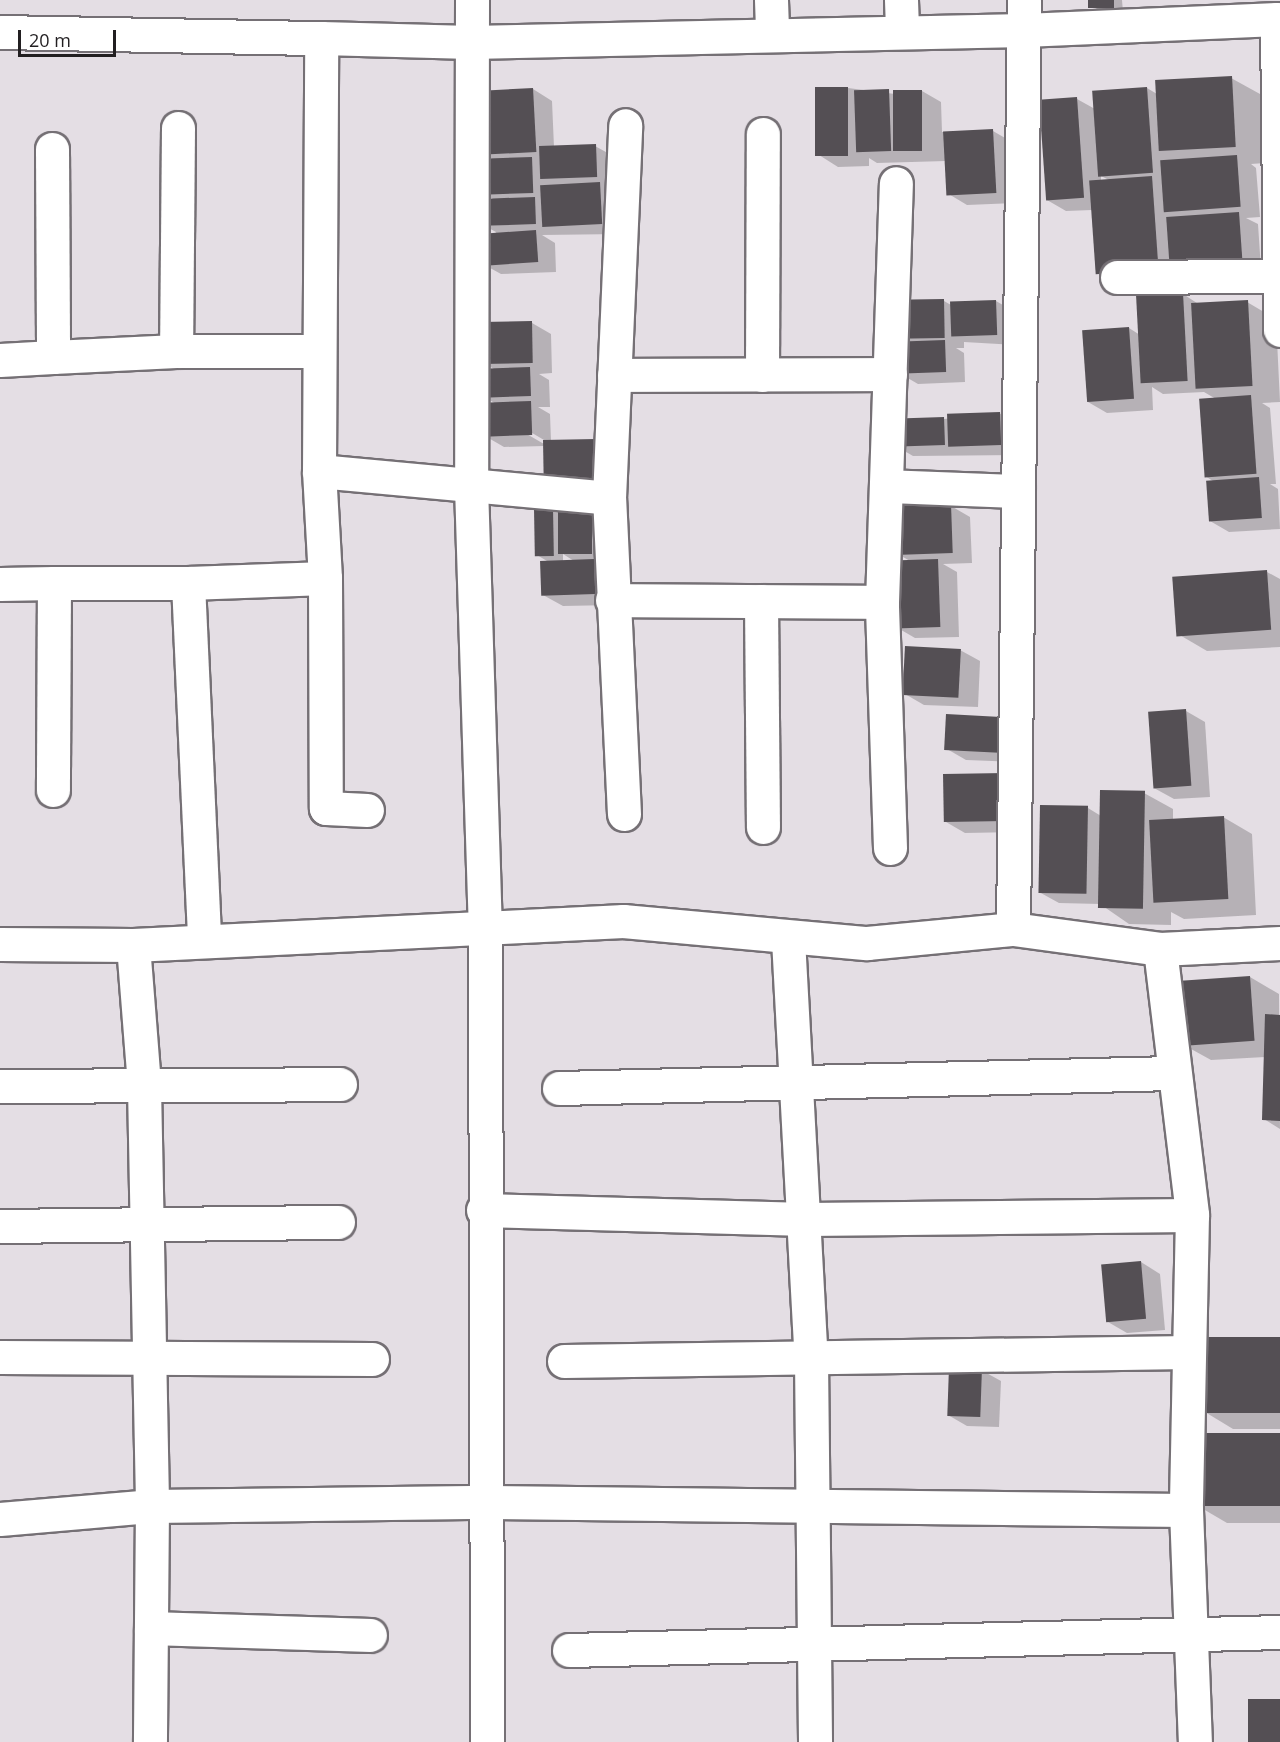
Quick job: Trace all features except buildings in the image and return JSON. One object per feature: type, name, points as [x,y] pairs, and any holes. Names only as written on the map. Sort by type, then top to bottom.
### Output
[{"type":"street","points":[[472,0],[471,486],[485,925],[483,1210],[490,1502],[487,1742]]},
{"type":"street","points":[[771,0],[772,33]]},
{"type":"street","points":[[0,32],[471,42],[772,33],[901,15],[1278,13],[1280,330]]},
{"type":"street","points":[[1013,929],[1024,15]]},
{"type":"street","points":[[321,38],[318,351],[319,471],[325,578],[326,808],[367,810]]},
{"type":"street","points":[[624,814],[612,600],[609,498],[625,125]]},
{"type":"street","points":[[177,351],[178,128]]},
{"type":"street","points":[[762,375],[763,134]]},
{"type":"street","points":[[52,149],[53,357]]},
{"type":"street","points":[[890,848],[882,602],[896,183]]},
{"type":"street","points":[[1117,277],[1278,276]]},
{"type":"street","points":[[0,360],[177,351],[318,351]]},
{"type":"street","points":[[614,375],[890,374]]},
{"type":"street","points":[[319,471],[609,498]]},
{"type":"street","points":[[887,486],[1018,491]]},
{"type":"street","points":[[0,584],[188,583],[325,578]]},
{"type":"street","points":[[53,790],[54,583]]},
{"type":"street","points":[[188,583],[204,938]]},
{"type":"street","points":[[612,600],[882,602]]},
{"type":"street","points":[[761,601],[763,827]]},
{"type":"street","points":[[0,944],[132,945],[204,938],[623,921],[788,939],[867,943],[1013,929],[1160,949],[1280,943]]},
{"type":"street","points":[[788,939],[806,1219],[816,1502],[815,1742]]},
{"type":"street","points":[[132,945],[144,1086],[146,1358],[152,1506],[150,1742]]},
{"type":"street","points":[[1160,949],[1192,1215],[1186,1510],[1188,1636],[1195,1742]]},
{"type":"street","points":[[559,1088],[1174,1073]]},
{"type":"street","points":[[0,1086],[340,1084]]},
{"type":"street","points":[[483,1210],[806,1219],[1192,1215]]},
{"type":"street","points":[[0,1226],[338,1222]]},
{"type":"street","points":[[564,1361],[1189,1352]]},
{"type":"street","points":[[0,1357],[372,1359]]},
{"type":"street","points":[[0,1519],[152,1506],[490,1502],[816,1502],[1186,1510]]},
{"type":"street","points":[[151,1628],[370,1635]]},
{"type":"street","points":[[569,1650],[815,1646],[1280,1632]]}]
